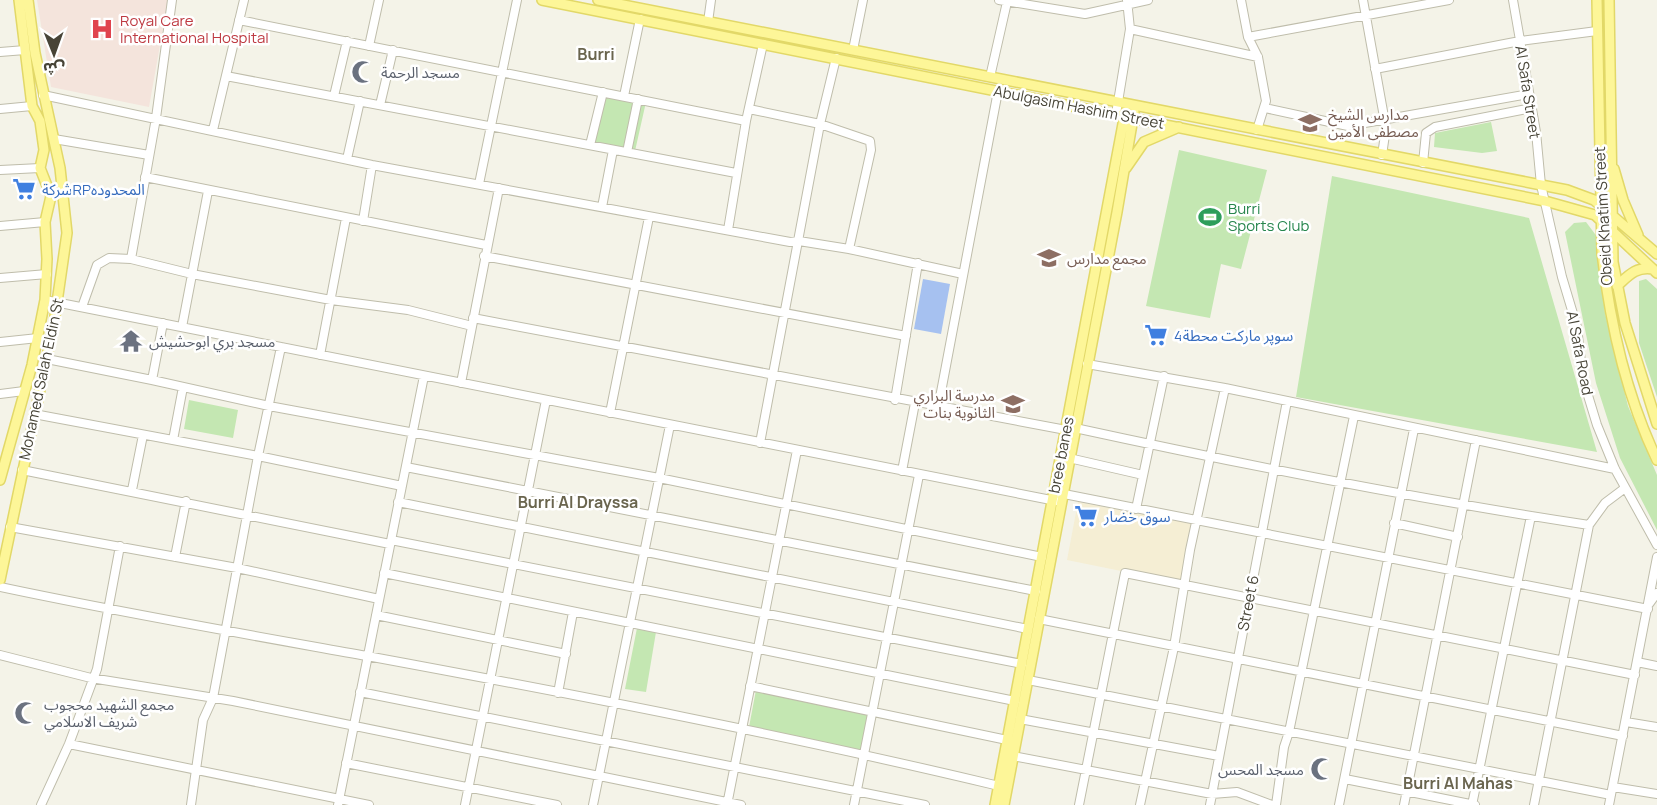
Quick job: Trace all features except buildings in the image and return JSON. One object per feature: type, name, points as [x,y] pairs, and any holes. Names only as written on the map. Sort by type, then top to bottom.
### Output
[{"type":"main road","name":"Mohamed Salah Eldin St","points":[[0,480],[38,338],[45,300],[47,274],[45,222],[51,196],[40,168],[44,150],[40,121],[32,106],[19,0]]},
{"type":"main road","name":"Mohamed Salah Eldin St","points":[[0,580],[2,545],[10,527],[47,359],[58,302],[61,259],[67,233],[54,139],[43,95],[28,0]]},
{"type":"main road","name":"Abulgasim Hashim Street","points":[[542,0],[1545,201],[1595,215],[1655,271]]},
{"type":"main road","name":"Abulgasim Hashim Street","points":[[598,0],[1583,195],[1611,213],[1657,254]]},
{"type":"main road","name":"Obeid Khatim Street","points":[[1597,0],[1600,206],[1606,286],[1616,342],[1633,398],[1657,460]]},
{"type":"main road","name":"Obeid Khatim Street","points":[[1609,0],[1611,228],[1617,286],[1635,360],[1657,424]]},
{"type":"main road","name":"bree banes","points":[[1004,805],[1039,619],[1126,104]]},
{"type":"main road","name":"bree banes","points":[[995,805],[1042,557],[1069,458],[1070,429],[1087,364],[1125,170],[1124,116]]},
{"type":"main road","points":[[1125,170],[1144,142],[1180,127]]},
{"type":"main road","points":[[1612,160],[1623,200],[1641,239]]},
{"type":"main road","points":[[1617,286],[1639,269],[1655,271]]},
{"type":"street","points":[[131,259],[156,118],[172,0]]},
{"type":"street","points":[[213,130],[244,0]]},
{"type":"street","points":[[369,46],[379,0]]},
{"type":"street","points":[[479,184],[517,0]]},
{"type":"street","points":[[708,22],[711,0]]},
{"type":"street","points":[[853,50],[863,0]]},
{"type":"street","points":[[990,77],[1003,1],[1085,14],[1128,2],[1148,0]]},
{"type":"street","points":[[1240,0],[1248,37],[1258,57],[1264,108],[1257,130]]},
{"type":"street","points":[[1363,0],[1384,120],[1382,155]]},
{"type":"street","points":[[1248,37],[1449,0]]},
{"type":"street","name":"Al Safa Street","points":[[1513,0],[1532,108],[1541,185]]},
{"type":"street","points":[[1124,116],[1130,29],[1128,2]]},
{"type":"street","points":[[624,96],[640,19]]},
{"type":"street","points":[[239,20],[746,121]]},
{"type":"street","points":[[1130,29],[1258,57]]},
{"type":"street","points":[[1375,69],[1520,41],[1597,31]]},
{"type":"street","points":[[334,96],[347,41]]},
{"type":"street","points":[[728,230],[748,109],[763,44]]},
{"type":"street","points":[[0,52],[25,50]]},
{"type":"street","points":[[380,105],[393,50]]},
{"type":"street","points":[[760,443],[820,124],[836,58]]},
{"type":"street","points":[[226,76],[736,173]]},
{"type":"street","points":[[938,408],[998,91]]},
{"type":"street","points":[[590,145],[603,92]]},
{"type":"street","points":[[1264,108],[1281,109],[1284,114],[1339,126],[1529,94]]},
{"type":"street","points":[[43,95],[372,165],[790,242],[799,241],[849,249],[963,274]]},
{"type":"street","points":[[627,152],[638,99]]},
{"type":"street","points":[[347,159],[360,101]]},
{"type":"street","points":[[0,109],[32,106]]},
{"type":"street","points":[[1423,163],[1426,133],[1435,127],[1532,108]]},
{"type":"street","points":[[748,109],[820,124],[870,141],[871,150],[849,249]]},
{"type":"street","points":[[54,139],[149,155]]},
{"type":"street","points":[[602,207],[613,150]]},
{"type":"street","points":[[363,221],[372,165]]},
{"type":"street","points":[[0,170],[40,168]]},
{"type":"street","points":[[145,177],[486,245]]},
{"type":"street","name":"Al Safa Road","points":[[1541,185],[1562,277],[1577,327],[1583,379],[1597,425],[1615,469],[1657,545]]},
{"type":"street","points":[[461,383],[486,245],[499,188]]},
{"type":"street","points":[[182,327],[208,191]]},
{"type":"street","points":[[610,413],[625,348],[649,217]]},
{"type":"street","points":[[320,355],[345,218]]},
{"type":"street","points":[[0,226],[45,222]]},
{"type":"street","points":[[484,256],[906,336]]},
{"type":"street","points":[[82,307],[97,265],[109,258],[131,259],[192,274],[331,300],[408,310],[625,348],[938,408],[1070,429],[1465,505],[1589,525]]},
{"type":"street","points":[[895,400],[918,263]]},
{"type":"street","points":[[0,278],[47,274]]},
{"type":"street","points":[[45,300],[919,475],[1136,509],[1648,607]]},
{"type":"street","points":[[152,380],[163,323]]},
{"type":"street","points":[[0,342],[38,338]]},
{"type":"street","points":[[191,805],[203,720],[213,698],[258,456],[281,347]]},
{"type":"street","points":[[47,359],[269,406],[660,478],[1042,557]]},
{"type":"street","points":[[1087,364],[1164,376],[1287,400],[1414,429],[1615,469]]},
{"type":"street","points":[[338,802],[424,375]]},
{"type":"street","points":[[1136,509],[1164,376]]},
{"type":"street","points":[[173,440],[183,387]]},
{"type":"street","points":[[1140,805],[1174,647],[1196,520],[1225,388]]},
{"type":"street","points":[[0,394],[24,391]]},
{"type":"street","points":[[465,805],[546,400]]},
{"type":"street","name":"Street 6","points":[[1210,805],[1287,400]]},
{"type":"street","points":[[902,471],[915,403]]},
{"type":"street","points":[[34,414],[402,486]]},
{"type":"street","points":[[1013,756],[1212,794],[1237,792],[1274,805],[1284,747],[1354,416]]},
{"type":"street","points":[[593,805],[670,425]]},
{"type":"street","points":[[1339,805],[1414,429]]},
{"type":"street","points":[[132,490],[143,435]]},
{"type":"street","points":[[1404,805],[1476,440]]},
{"type":"street","points":[[727,804],[797,450]]},
{"type":"street","points":[[1069,458],[1143,475]]},
{"type":"street","points":[[406,467],[1036,591]]},
{"type":"street","points":[[22,470],[390,542],[514,562],[638,586],[1022,664]]},
{"type":"street","points":[[854,805],[919,475]]},
{"type":"street","points":[[1534,805],[1589,525],[1605,503],[1625,488]]},
{"type":"street","points":[[175,556],[186,501]]},
{"type":"street","points":[[398,502],[1028,629]]},
{"type":"street","points":[[1345,778],[1473,805],[1531,516]]},
{"type":"street","points":[[1394,523],[1458,537]]},
{"type":"street","points":[[10,527],[237,568],[379,599]]},
{"type":"street","points":[[41,805],[69,744],[91,678],[97,669],[120,546]]},
{"type":"street","points":[[1609,805],[1657,557]]},
{"type":"street","points":[[384,573],[1015,701]]},
{"type":"street","points":[[1079,805],[1125,573],[1635,675]]},
{"type":"street","points":[[0,587],[108,610],[368,656],[742,728],[999,786]]},
{"type":"street","points":[[1648,607],[1657,594]]},
{"type":"street","points":[[558,693],[573,612]]},
{"type":"street","points":[[376,615],[566,654]]},
{"type":"street","points":[[1039,619],[1623,736]]},
{"type":"street","points":[[0,655],[91,678],[213,698],[477,750],[727,804],[741,805]]},
{"type":"street","points":[[1637,663],[1657,666]]},
{"type":"street","points":[[1028,680],[1352,746],[1539,781],[1612,791],[1657,794]]},
{"type":"street","points":[[750,686],[1007,740]]},
{"type":"street","points":[[360,692],[925,805]]},
{"type":"street","points":[[1020,719],[1219,756]]},
{"type":"street","points":[[1626,722],[1657,727]]},
{"type":"street","points":[[69,744],[338,802],[369,805]]},
{"type":"street","points":[[346,763],[557,805]]},
{"type":"shaded area","name":"Royal Care International Hospital","points":[[37,0],[168,0],[149,107],[51,87]]},
{"type":"shaded area","points":[[1078,502],[1192,523],[1180,583],[1067,560]]},
{"type":"green space","points":[[604,92],[646,102],[635,151],[593,142]]},
{"type":"green space","points":[[1491,122],[1497,151],[1482,153],[1434,147],[1435,133]]},
{"type":"green space","name":"Burri Sports Club","points":[[1179,150],[1267,170],[1241,269],[1221,264],[1210,318],[1146,306]]},
{"type":"green space","points":[[1332,176],[1529,218],[1597,452],[1296,397]]},
{"type":"green space","points":[[1586,222],[1598,238],[1605,313],[1628,406],[1657,475],[1657,530],[1620,458],[1596,383],[1565,232],[1574,223]]},
{"type":"green space","points":[[1646,279],[1657,289],[1657,397],[1639,343],[1639,281]]},
{"type":"green space","points":[[189,400],[238,410],[233,438],[184,429]]},
{"type":"green space","points":[[637,628],[656,632],[646,692],[625,689]]},
{"type":"green space","points":[[756,690],[869,713],[862,750],[749,727]]},
{"type":"water","points":[[923,279],[950,284],[941,334],[914,329]]},
{"type":"place","name":"Royal Care International Hospital","points":[[102,29]]},
{"type":"place","name":"مسجد الرحمة","points":[[363,72]]},
{"type":"place","name":"مدارس الشيخ مصطفى الأمين","points":[[1310,123]]},
{"type":"place","name":"شركةRPالمحدوده","points":[[24,189]]},
{"type":"place","name":"Burri Sports Club","points":[[1210,217]]},
{"type":"place","name":"مجمع مدارس","points":[[1049,258]]},
{"type":"place","name":"سوپر مارکت محطة4","points":[[1156,335]]},
{"type":"place","name":"مسجد بري ابوحشيش","points":[[131,341]]},
{"type":"place","name":"مدرسة البراري الثانوية بنات","points":[[1013,404]]},
{"type":"place","name":"سوق خضار","points":[[1086,516]]},
{"type":"place","name":"مجمع الشهيد محجوب شريف الاسلامي","points":[[26,713]]},
{"type":"place","name":"مسجد المحس","points":[[1322,769]]},
{"type":"district","name":"Burri","points":[[596,54]]},
{"type":"district","name":"Burri Al Drayssa","points":[[578,502]]},
{"type":"district","name":"Burri Al Mahas","points":[[1458,783]]}]
